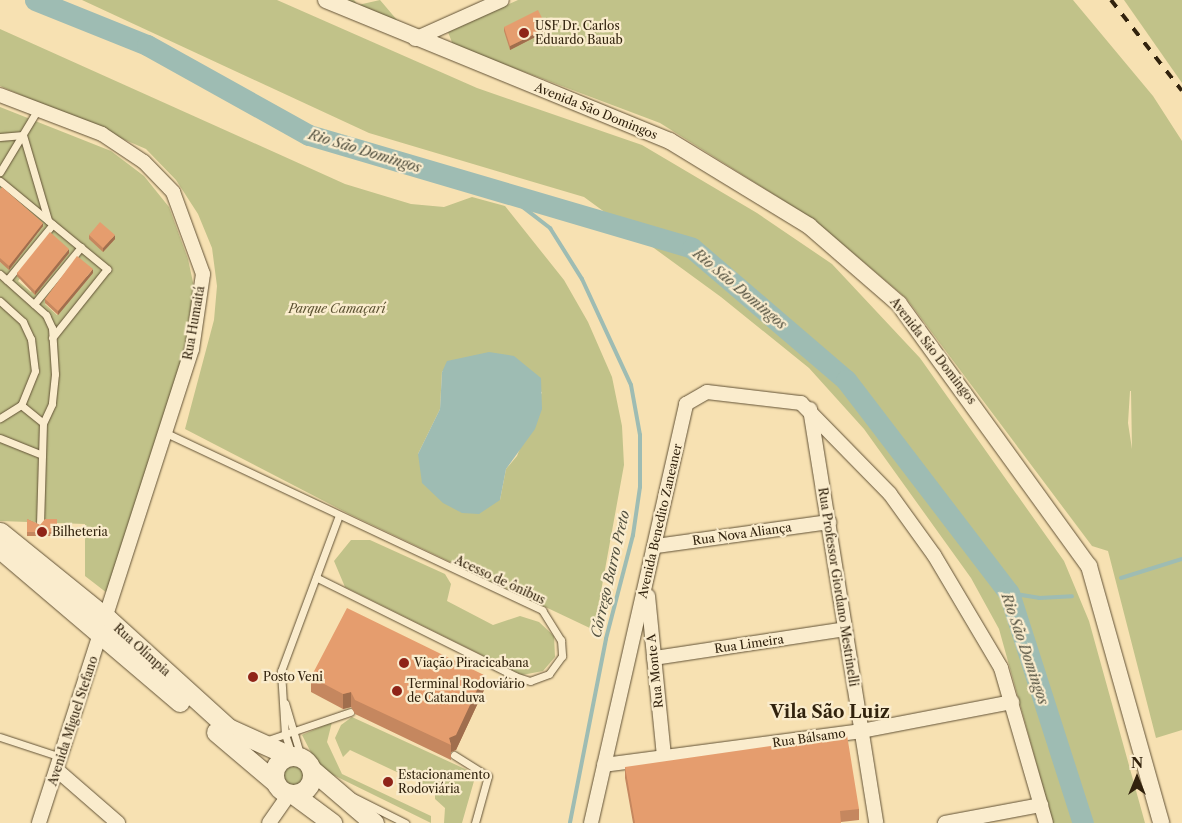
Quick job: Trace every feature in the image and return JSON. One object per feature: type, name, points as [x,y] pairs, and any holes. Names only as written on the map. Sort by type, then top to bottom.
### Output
[{"type":"main road","name":"Rua Olímpia","points":[[0,532],[283,793],[332,823]]},
{"type":"main road","name":"Rua Olímpia","points":[[0,549],[105,627],[228,728],[258,744],[299,759],[374,823]]},
{"type":"main road","points":[[299,759],[306,789],[283,793],[278,762],[299,759]]},
{"type":"street","name":"Avenida São Domingos","points":[[326,0],[415,39],[670,140],[809,226],[899,304],[1089,566],[1161,823]]},
{"type":"street","points":[[415,39],[502,0]]},
{"type":"street","name":"Rua Humaitá","points":[[0,95],[102,134],[144,162],[173,192],[193,239],[203,274],[192,349],[105,627]]},
{"type":"street","name":"Avenida Benedito Zaneaner","points":[[591,823],[656,546],[686,404],[707,392],[790,399],[810,410]]},
{"type":"street","points":[[810,410],[890,494],[934,555],[1001,668],[1046,823]]},
{"type":"street","name":"Rua Professor Giordano Mestrinelli","points":[[810,410],[876,823]]},
{"type":"street","name":"Rua Nova Aliança","points":[[656,546],[829,522]]},
{"type":"street","name":"Rua Monte A","points":[[646,586],[664,757]]},
{"type":"street","name":"Avenida Miguel Stefano","points":[[39,823],[105,627]]},
{"type":"street","name":"Rua Limeira","points":[[654,658],[845,629]]},
{"type":"street","name":"Rua Bálsamo","points":[[604,765],[861,731],[1012,702]]},
{"type":"street","points":[[59,763],[118,823]]},
{"type":"street","points":[[269,823],[283,793]]},
{"type":"street","points":[[945,823],[1042,805]]},
{"type":"lane","points":[[0,172],[38,109]]},
{"type":"lane","points":[[0,137],[23,135]]},
{"type":"lane","points":[[23,135],[51,222]]},
{"type":"lane","points":[[0,181],[107,268],[52,338]]},
{"type":"lane","points":[[8,280],[51,222]]},
{"type":"lane","points":[[34,304],[81,247]]},
{"type":"lane","points":[[0,274],[46,314],[52,338],[52,404],[43,423],[40,454],[40,523]]},
{"type":"lane","points":[[0,301],[23,322],[31,339],[35,371],[22,405],[0,418]]},
{"type":"lane","points":[[22,405],[43,423]]},
{"type":"lane","name":"Acesso de ônibus","points":[[166,433],[338,518],[542,610],[561,640],[562,656],[549,674],[530,681],[522,679],[316,577]]},
{"type":"lane","points":[[0,438],[40,454]]},
{"type":"lane","points":[[299,759],[285,735],[285,702],[281,671],[338,518]]},
{"type":"lane","points":[[285,702],[297,731],[299,759]]},
{"type":"lane","points":[[258,744],[350,712]]},
{"type":"lane","points":[[0,737],[59,763]]},
{"type":"lane","points":[[454,754],[488,776],[475,823]]},
{"type":"lane","points":[[337,793],[358,797],[405,823]]},
{"type":"green space","points":[[82,0],[277,0],[477,88],[642,145],[757,213],[832,264],[920,358],[1064,561],[1089,621],[1145,823],[1053,823],[999,629],[971,578],[864,429],[809,368],[721,297],[584,197],[369,133]]},
{"type":"green space","points":[[340,0],[354,0],[358,5],[380,0],[403,27]]},
{"type":"green space","points":[[518,0],[1073,0],[1153,96],[1182,141],[1182,730],[1156,738],[1108,551],[1092,546],[906,298],[813,219],[660,123],[453,45],[448,32]],"holes":[[[1131,391],[1132,449],[1128,423]]]},
{"type":"green space","points":[[1124,0],[1182,0],[1182,83]]},
{"type":"green space","name":"Parque Camaçarí","points":[[0,29],[345,184],[411,204],[444,207],[472,197],[505,206],[564,280],[588,322],[612,377],[622,426],[624,465],[594,630],[349,514],[185,429],[214,320],[217,286],[212,248],[198,214],[176,180],[146,149],[0,86]],"holes":[[[442,371],[542,392],[517,456],[506,469],[500,500],[418,454],[440,409]]]},
{"type":"green space","points":[[0,107],[111,151],[144,176],[169,207],[188,259],[194,287],[185,364],[107,593],[85,576],[85,524],[0,521],[0,262],[8,268],[0,193]],"holes":[[[53,239],[67,250],[31,292],[18,281]],[[80,262],[93,273],[57,315],[45,304]]]},
{"type":"green space","points":[[351,540],[370,540],[445,574],[451,584],[447,601],[493,625],[520,616],[539,622],[554,636],[555,657],[543,671],[522,675],[345,587],[334,561]]},
{"type":"green space","points":[[352,717],[476,774],[462,823],[444,823],[445,808],[435,799],[435,790],[350,750],[343,757],[335,738],[341,725]]},
{"type":"green space","points":[[332,722],[327,742],[342,774],[431,816],[431,823],[319,768],[302,735]]},
{"type":"green space","points":[[294,761],[303,765],[307,774],[303,783],[294,787],[285,783],[281,774],[285,765]]},
{"type":"water","points":[[489,352],[514,356],[541,378],[542,409],[535,429],[506,469],[500,500],[479,514],[462,513],[443,503],[422,483],[418,454],[440,409],[442,372],[447,361]]},
{"type":"building","name":"USF Dr. Carlos Eduardo Bauab","points":[[538,10],[547,28],[510,46],[504,27]]},
{"type":"building","points":[[2,187],[43,223],[9,266],[0,258],[0,190]]},
{"type":"building","points":[[100,222],[115,235],[103,248],[89,235]]},
{"type":"building","points":[[50,232],[69,249],[35,291],[17,273]]},
{"type":"building","points":[[77,256],[93,269],[58,311],[45,299]]},
{"type":"building","name":"Bilheteria","points":[[27,519],[40,525],[45,519],[57,519],[57,532],[27,532]]},
{"type":"building","name":"Terminal Rodoviário de Catanduva","points":[[347,608],[484,675],[456,735],[449,738],[451,745],[355,700],[351,692],[343,694],[311,677]]},
{"type":"building","points":[[847,735],[859,809],[840,811],[841,823],[635,823],[625,767]]},
{"type":"waterway","name":"Rio São Domingos","points":[[35,0],[147,45],[309,135],[692,248],[846,380],[1009,593],[1083,823]]},
{"type":"waterway","name":"Córrego Barro Preto","points":[[502,191],[550,228],[582,279],[631,385],[640,435],[640,487],[633,535],[606,639],[570,823]]},
{"type":"waterway","points":[[1121,578],[1182,559]]},
{"type":"waterway","points":[[1009,593],[1039,598],[1072,596]]},
{"type":"railway","points":[[1111,0],[1182,91]]},
{"type":"place","name":"USF Dr. Carlos Eduardo Bauab","points":[[524,33]]},
{"type":"place","name":"Bilheteria","points":[[42,532]]},
{"type":"place","name":"Viação Piracicabana","points":[[404,663]]},
{"type":"place","name":"Posto Veni","points":[[253,677]]},
{"type":"place","name":"Terminal Rodoviário de Catanduva","points":[[397,691]]},
{"type":"place","name":"Estacionamento Rodoviária","points":[[388,782]]},
{"type":"district","name":"Vila São Luiz","points":[[830,712]]}]
